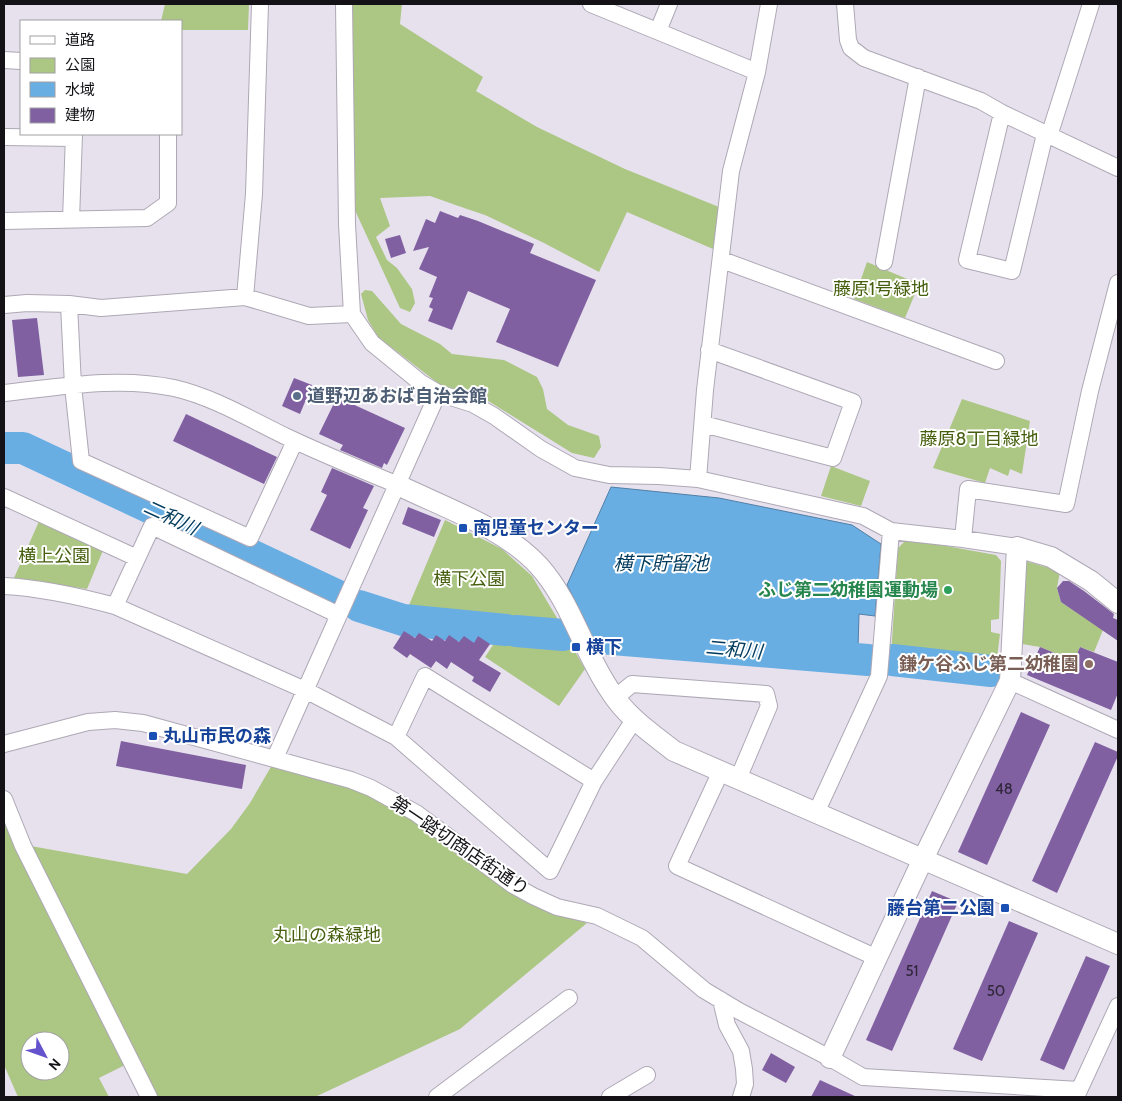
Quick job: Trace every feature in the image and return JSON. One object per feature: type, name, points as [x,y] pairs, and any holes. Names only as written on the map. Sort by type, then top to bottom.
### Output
[{"type":"street","points":[[245,297],[254,194],[260,4]]},
{"type":"street","points":[[344,4],[347,224],[352,314],[372,343],[421,383],[438,392],[473,404],[575,468],[609,475],[659,476],[698,480],[863,516],[891,531],[963,538],[1017,547],[1051,557],[1091,581],[1118,603]]},
{"type":"street","points":[[591,4],[757,72]]},
{"type":"street","points":[[658,31],[669,4]]},
{"type":"street","points":[[698,480],[709,350],[722,260],[731,171],[757,72],[769,4]]},
{"type":"street","points":[[845,4],[848,40],[851,48],[864,58],[981,101],[1002,113],[1118,168]]},
{"type":"street","points":[[1002,113],[966,260],[1012,271],[1047,135],[1091,4]]},
{"type":"street","points":[[4,60],[20,61]]},
{"type":"street","points":[[884,262],[918,77]]},
{"type":"street","points":[[4,220],[147,218],[168,203],[168,135]]},
{"type":"street","points":[[4,137],[74,136],[71,220]]},
{"type":"street","points":[[722,260],[996,360]]},
{"type":"street","points":[[963,538],[968,489],[1066,504],[1090,391],[1118,283]]},
{"type":"street","points":[[4,305],[27,303],[69,304],[101,308],[245,297],[309,316],[352,314]]},
{"type":"street","points":[[69,304],[73,386],[81,461],[250,538],[295,441]]},
{"type":"street","points":[[702,424],[833,458],[853,402],[709,350]]},
{"type":"street","points":[[4,393],[73,386],[132,383],[174,388],[218,404],[295,441],[398,485],[490,528],[509,539],[527,554],[548,577],[575,622],[601,676],[615,698],[634,720],[674,752],[923,858],[1118,944]]},
{"type":"street","points":[[275,758],[438,392]]},
{"type":"street","points":[[4,497],[137,558]]},
{"type":"street","points":[[115,606],[152,526],[341,612]]},
{"type":"street","points":[[816,814],[879,676],[891,531]]},
{"type":"street","points":[[830,1058],[923,858],[1010,681],[1017,547]]},
{"type":"street","points":[[4,586],[42,590],[115,606],[306,690],[396,737],[550,871],[594,781],[634,720]]},
{"type":"street","points":[[396,737],[425,676],[594,781]]},
{"type":"street","points":[[1010,681],[1118,730]]},
{"type":"street","points":[[615,698],[632,684],[766,694],[769,706],[678,866],[877,958]]},
{"type":"street","name":"第一踏切商店街通り","points":[[4,744],[88,722],[116,720],[143,722],[351,780],[388,796],[416,813],[513,885],[533,896],[558,906],[597,916],[642,938],[704,990],[739,1011],[863,1077],[1077,1094]]},
{"type":"street","points":[[4,800],[24,846],[149,1097]]},
{"type":"street","points":[[436,1097],[570,998]]},
{"type":"street","points":[[721,1000],[727,1025],[741,1051],[744,1069],[744,1084],[741,1097]]},
{"type":"street","points":[[1077,1094],[1118,1006]]},
{"type":"street","points":[[610,1097],[647,1075]]},
{"type":"green space","points":[[165,4],[249,4],[248,30],[182,30],[182,20],[161,20]]},
{"type":"green space","points":[[351,4],[402,4],[400,24],[483,77],[476,91],[537,127],[625,169],[719,207],[713,249],[627,212],[599,272],[485,215],[430,196],[380,198],[390,226],[376,237],[387,260],[397,268],[412,289],[415,303],[410,312],[400,308],[353,206]]},
{"type":"green space","name":"藤原1号緑地","points":[[867,262],[919,284],[905,318],[854,299]]},
{"type":"green space","points":[[365,290],[372,291],[401,324],[440,344],[452,354],[504,360],[537,377],[543,389],[547,409],[568,425],[599,436],[601,447],[594,458],[572,453],[485,399],[439,384],[378,337],[368,320],[361,294]]},
{"type":"green space","name":"藤原8丁目緑地","points":[[962,399],[1030,421],[1022,474],[1010,469],[1008,476],[990,468],[985,483],[933,468]]},
{"type":"green space","points":[[831,466],[870,481],[861,506],[821,496]]},
{"type":"green space","name":"横上公園","points":[[40,519],[104,548],[87,589],[14,578]]},
{"type":"green space","name":"横下公園","points":[[445,520],[502,549],[532,576],[563,628],[404,617]]},
{"type":"green space","name":"ふじ第二幼稚園運動場","points":[[907,539],[996,555],[1001,561],[999,619],[991,620],[991,632],[1000,634],[996,665],[891,656],[898,548]]},
{"type":"green space","points":[[1025,561],[1060,571],[1057,588],[1061,602],[1103,630],[1094,652],[1080,647],[1074,661],[1040,647],[1022,644]]},
{"type":"green space","name":"横下公園","points":[[499,636],[570,643],[585,669],[559,706],[485,657]]},
{"type":"green space","name":"丸山の森緑地","points":[[272,765],[347,786],[386,803],[557,914],[587,923],[460,1029],[315,1097],[158,1097],[139,1058],[99,1078],[109,1097],[18,1097],[4,1065],[4,818],[14,843],[187,874],[231,829],[250,803]]},
{"type":"water","name":"横下貯留池","points":[[611,487],[719,498],[852,525],[881,544],[875,616],[859,614],[858,648],[589,629],[567,585]]},
{"type":"building","points":[[440,211],[458,218],[460,215],[478,221],[534,244],[530,253],[596,280],[558,367],[496,342],[510,309],[468,291],[452,330],[428,321],[433,309],[429,307],[433,298],[429,297],[437,277],[419,269],[429,247],[413,251],[426,219],[435,223]]},
{"type":"building","points":[[400,235],[406,253],[391,258],[385,239]]},
{"type":"building","points":[[37,318],[44,375],[18,377],[12,320]]},
{"type":"building","points":[[294,378],[312,385],[300,414],[282,406]]},
{"type":"building","points":[[337,397],[405,428],[387,465],[384,463],[382,468],[340,450],[343,445],[319,434]]},
{"type":"building","points":[[186,414],[277,457],[264,484],[173,441]]},
{"type":"building","points":[[332,468],[374,486],[363,508],[368,510],[350,549],[310,530],[327,495],[321,492]]},
{"type":"building","points":[[408,507],[441,520],[434,537],[402,524]]},
{"type":"building","points":[[1063,581],[1069,581],[1114,614],[1113,618],[1118,620],[1118,641],[1061,602],[1057,588]]},
{"type":"building","points":[[404,631],[415,638],[419,633],[432,641],[436,635],[445,641],[449,635],[459,642],[464,636],[474,643],[478,636],[490,644],[479,660],[501,673],[490,692],[472,681],[474,677],[451,662],[447,669],[436,661],[431,668],[410,654],[407,658],[393,648]]},
{"type":"building","points":[[1040,647],[1074,661],[1080,647],[1118,662],[1118,693],[1111,710],[1027,675]]},
{"type":"building","points":[[1021,712],[1050,725],[987,865],[958,852]]},
{"type":"building","points":[[121,741],[246,765],[242,789],[116,766]]},
{"type":"building","points":[[1095,742],[1118,752],[1118,756],[1057,893],[1032,881]]},
{"type":"building","points":[[932,891],[958,902],[892,1051],[866,1040]]},
{"type":"building","points":[[1009,921],[1038,933],[982,1061],[953,1049]]},
{"type":"building","points":[[1086,956],[1110,966],[1064,1070],[1040,1060]]},
{"type":"building","points":[[771,1053],[795,1067],[786,1083],[762,1070]]},
{"type":"building","points":[[820,1080],[857,1097],[811,1097]]},
{"type":"waterway","name":"二和川","points":[[4,448],[23,448],[336,595]]},
{"type":"waterway","name":"二和川","points":[[359,606],[403,620],[506,630]]},
{"type":"waterway","name":"二和川","points":[[516,631],[563,635]]},
{"type":"waterway","name":"二和川","points":[[600,638],[868,660]]},
{"type":"waterway","name":"二和川","points":[[892,660],[991,671]]},
{"type":"place","name":"道野辺あおば自治会館","points":[[297,396]]},
{"type":"place","name":"南児童センター","points":[[463,528]]},
{"type":"place","name":"ふじ第二幼稚園運動場","points":[[948,590]]},
{"type":"place","name":"横下","points":[[576,647]]},
{"type":"place","name":"鎌ケ谷ふじ第二幼稚園","points":[[1089,664]]},
{"type":"place","name":"丸山市民の森","points":[[153,736]]},
{"type":"place","name":"藤台第二公園","points":[[1005,908]]}]
